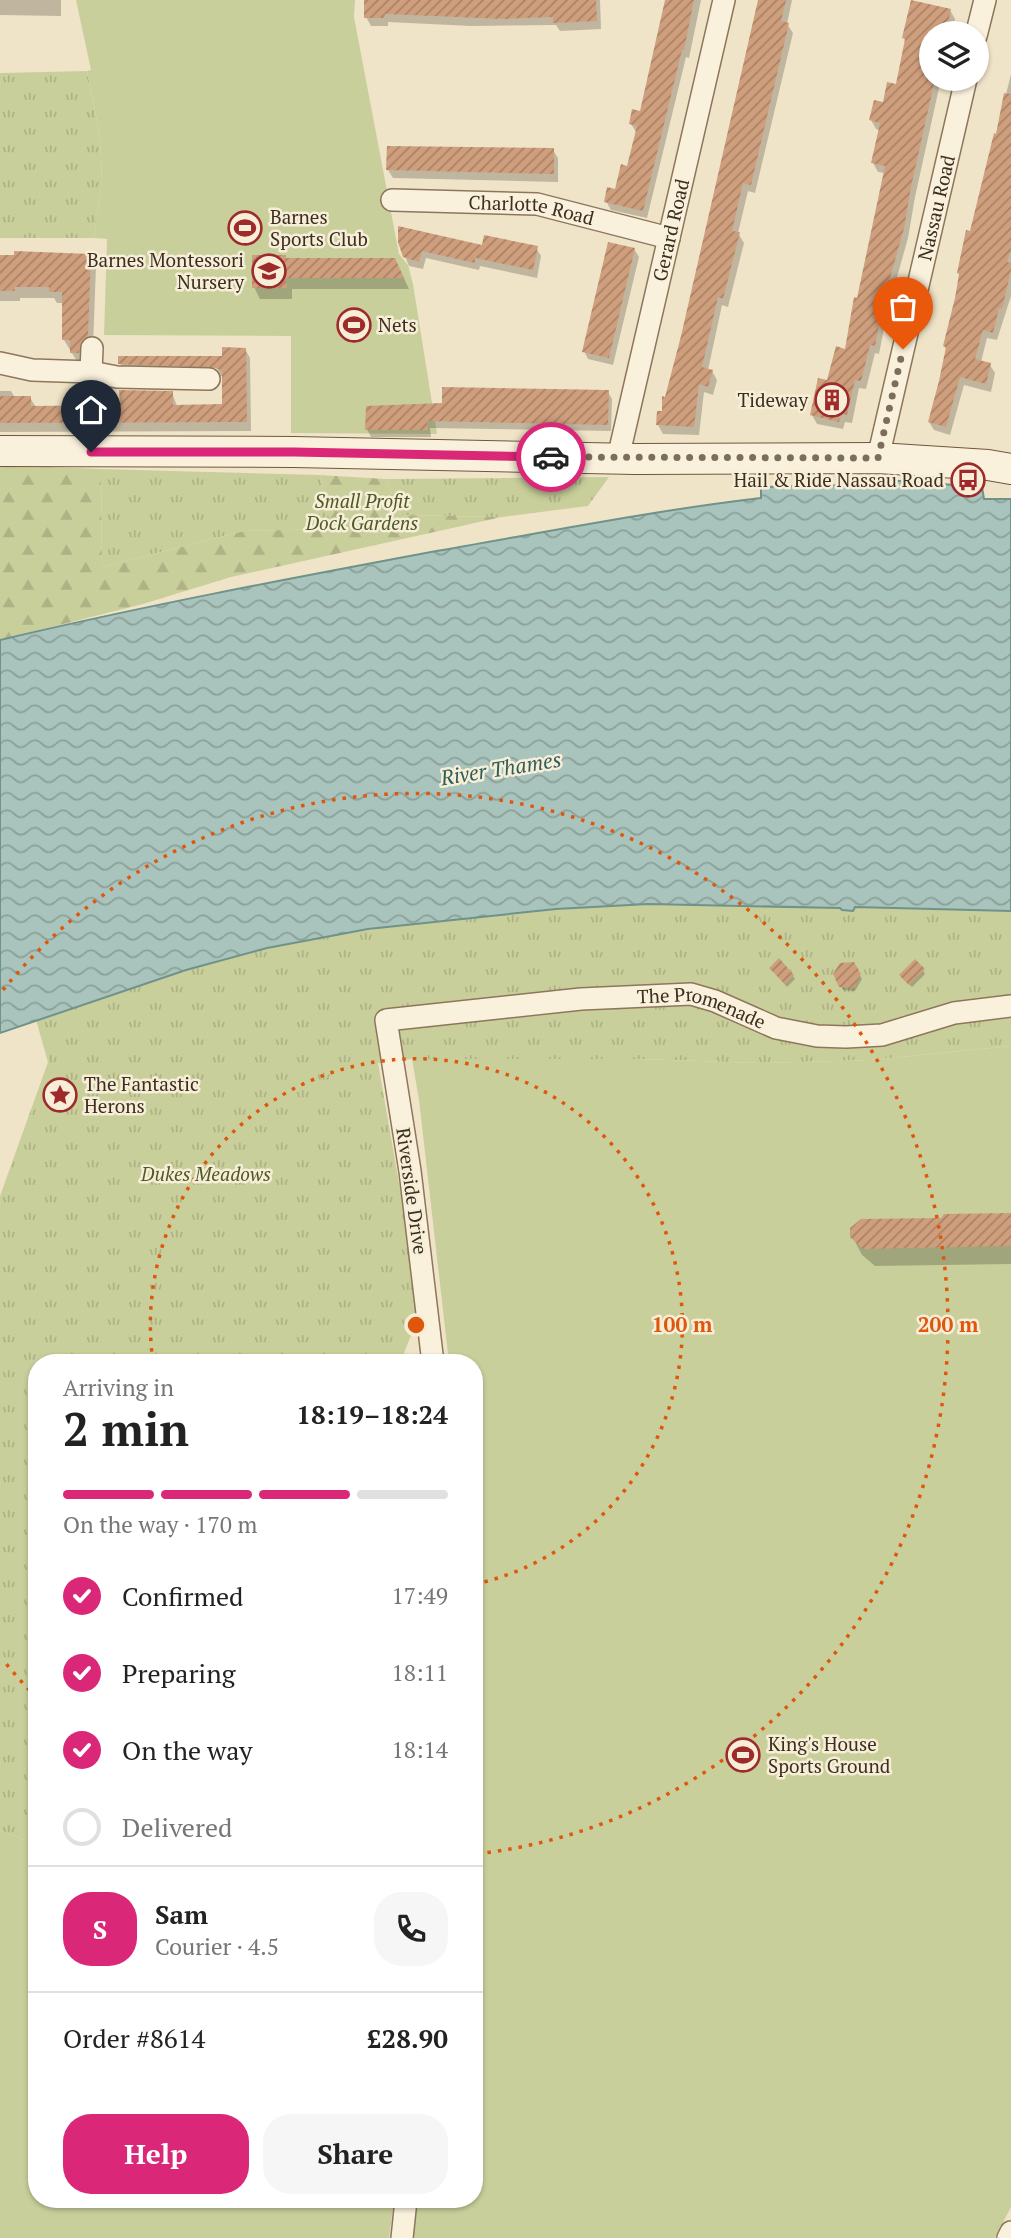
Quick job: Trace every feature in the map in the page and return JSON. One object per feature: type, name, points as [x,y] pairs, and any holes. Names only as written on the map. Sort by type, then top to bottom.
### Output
[{"type":"main road","points":[[0,451],[878,458],[1011,469]]},
{"type":"street","name":"Gerard Road","points":[[618,458],[724,0]]},
{"type":"street","points":[[979,21],[983,0]]},
{"type":"street","name":"Nassau Road","points":[[878,458],[963,91]]},
{"type":"street","name":"Charlotte Road","points":[[392,200],[537,204],[669,237]]},
{"type":"street","points":[[91,372],[92,348]]},
{"type":"street","points":[[0,363],[32,370],[91,372],[117,377],[209,379]]},
{"type":"street","name":"The Promenade","points":[[386,1020],[581,999],[691,994],[715,1001],[776,1028],[846,1037],[881,1035],[954,1013],[1011,1006]]},
{"type":"street","name":"Riverside Drive","points":[[386,1020],[410,1171],[432,1354]]},
{"type":"street","points":[[402,2238],[405,2208]]},
{"type":"street","points":[[1008,2238],[1011,2232]]},
{"type":"green space","name":"Barnes Sports Club","points":[[76,0],[355,0],[354,17],[399,254],[408,265],[413,284],[437,434],[291,433],[291,336],[104,335],[107,239],[94,238],[102,181],[100,136],[87,71],[91,70]]},
{"type":"green space","points":[[87,71],[100,136],[102,181],[94,238],[0,238],[0,73]]},
{"type":"green space","name":"Small Profit Dock Gardens","points":[[0,465],[101,469],[102,567],[244,531],[331,529],[320,475],[385,479],[401,515],[502,517],[231,577],[143,604],[0,640]]},
{"type":"green space","points":[[101,469],[320,475],[332,529],[244,531],[102,567]]},
{"type":"green space","points":[[609,477],[588,506],[502,517],[401,515],[385,479]]},
{"type":"green space","name":"Dukes Meadows","points":[[648,904],[841,908],[853,911],[855,907],[1011,911],[1011,1046],[871,1060],[758,1063],[638,1059],[412,1059],[378,1063],[410,1246],[418,1318],[404,1354],[28,1354],[28,1841],[0,1830],[0,1196],[48,1062],[36,1020],[151,981],[269,948],[410,924]]},
{"type":"green space","name":"King's House Sports Ground","points":[[1011,1046],[1011,2207],[995,2238],[410,2238],[415,2208],[483,2208],[483,1354],[448,1354],[412,1059],[638,1059],[758,1063],[871,1060]]},
{"type":"green space","points":[[0,1830],[28,1841],[28,2208],[393,2208],[389,2238],[0,2238]]},
{"type":"water","name":"River Thames","points":[[858,478],[982,487],[984,499],[1011,499],[1011,911],[855,907],[853,911],[840,908],[648,904],[556,909],[368,929],[267,948],[186,970],[0,1033],[0,640],[161,604],[431,552],[637,516],[761,498],[761,487],[856,485]]},
{"type":"building","points":[[364,0],[596,0],[597,21],[553,23],[553,17],[504,19],[385,14],[384,18],[364,18]]},
{"type":"building","points":[[665,0],[694,0],[643,211],[604,202],[607,187],[615,189],[621,164],[627,166],[637,126],[629,124],[632,109],[640,111]]},
{"type":"building","points":[[758,0],[786,0],[781,21],[789,23],[751,185],[743,183],[732,231],[740,232],[723,299],[718,297],[702,367],[713,370],[708,387],[699,384],[694,427],[656,425],[657,411],[662,411],[662,396],[665,397],[681,336]]},
{"type":"building","points":[[911,0],[951,9],[948,21],[919,21],[919,91],[932,91],[904,228],[883,303],[875,346],[870,345],[861,381],[855,380],[847,415],[841,414],[839,422],[810,415],[818,378],[827,380],[836,346],[845,349],[854,297],[857,298],[885,166],[871,163],[880,123],[869,120],[874,100],[883,102],[887,82],[896,84],[905,39],[902,38]]},
{"type":"building","points":[[1004,93],[1011,94],[1011,250],[1007,262],[1011,263],[1011,270],[993,333],[983,330],[975,359],[991,363],[986,384],[960,377],[946,427],[928,422],[946,347],[943,346],[955,298],[966,230],[970,231]]},
{"type":"building","points":[[387,146],[554,148],[554,174],[386,170]]},
{"type":"building","points":[[398,226],[482,245],[484,235],[538,246],[533,270],[475,258],[475,263],[422,251],[419,262],[403,257],[398,242]]},
{"type":"building","points":[[608,242],[635,248],[609,358],[582,352]]},
{"type":"building","points":[[14,251],[91,254],[88,336],[81,342],[79,353],[70,353],[70,340],[62,340],[62,292],[49,292],[49,287],[14,287],[15,291],[0,291],[0,255],[14,255]]},
{"type":"building","points":[[252,255],[286,255],[286,258],[395,258],[404,278],[286,278],[287,288],[252,288]]},
{"type":"building","points":[[222,347],[246,348],[247,422],[0,423],[0,396],[31,396],[31,406],[120,405],[119,390],[173,391],[173,405],[222,404],[222,371],[215,368],[118,364],[118,356],[222,356]]},
{"type":"building","points":[[442,387],[609,390],[608,425],[427,421],[428,430],[365,430],[366,406],[442,403]]},
{"type":"building","points":[[779,958],[794,975],[785,984],[769,968]]},
{"type":"building","points":[[915,959],[925,969],[909,985],[899,975]]},
{"type":"building","points":[[854,962],[861,974],[854,988],[839,987],[833,974],[840,963]]},
{"type":"building","points":[[1011,1213],[1011,1246],[863,1249],[850,1237],[850,1228],[861,1219],[941,1218],[944,1214]]},
{"type":"way so far","points":[[551,457],[878,458],[903,349]]},
{"type":"place","name":"Barnes Sports Club","points":[[245,228]]},
{"type":"place","name":"Barnes Montessori Nursery","points":[[269,271]]},
{"type":"place","name":"Nets","points":[[354,325]]},
{"type":"place","name":"Tideway","points":[[832,400]]},
{"type":"place","name":"Hail & Ride Nassau Road","points":[[968,480]]},
{"type":"place","name":"The Fantastic Herons","points":[[60,1095]]},
{"type":"place","name":"King's House Sports Ground","points":[[743,1755]]},
{"type":"route","points":[[91,452],[294,452],[551,457]]}]
